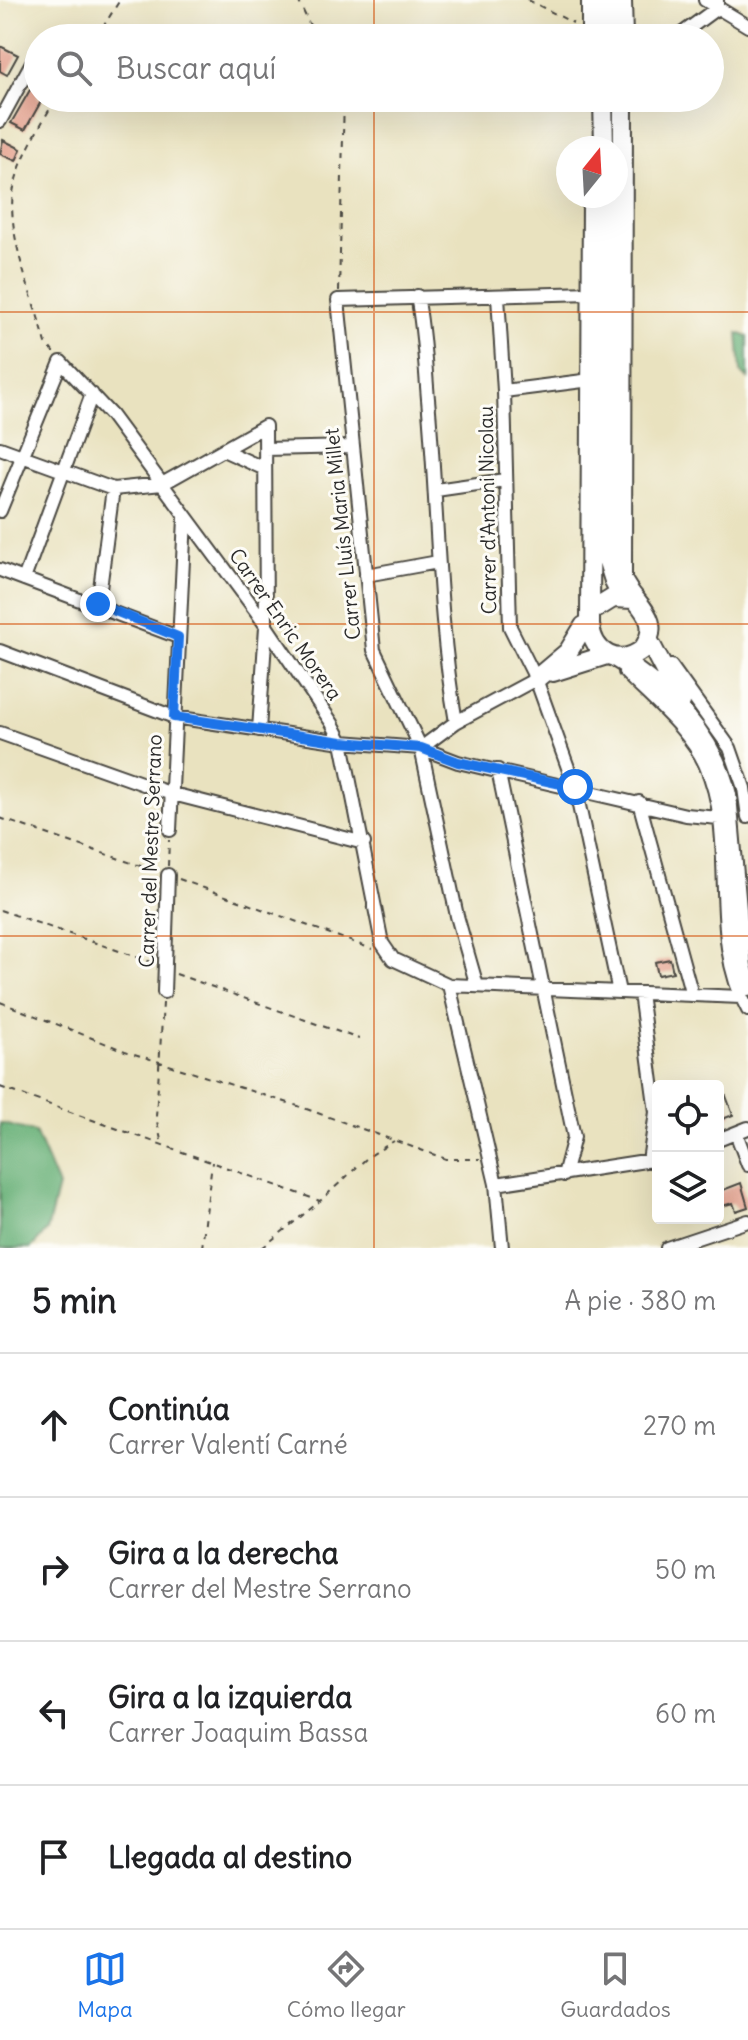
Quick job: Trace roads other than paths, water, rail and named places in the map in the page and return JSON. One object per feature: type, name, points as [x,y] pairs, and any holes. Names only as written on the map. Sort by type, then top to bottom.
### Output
[{"type":"main road","points":[[591,0],[591,24]]},
{"type":"main road","points":[[605,0],[613,24]]},
{"type":"main road","points":[[619,24],[622,0]]},
{"type":"main road","points":[[592,112],[592,136]]},
{"type":"main road","points":[[606,112],[606,136]]},
{"type":"main road","points":[[623,112],[621,565],[628,598]]},
{"type":"main road","points":[[592,208],[591,637],[612,657],[640,673],[688,719],[721,770],[727,795],[744,992]]},
{"type":"main road","points":[[606,208],[607,558],[628,598],[646,610],[650,638],[673,692],[711,740],[726,768],[733,790],[748,936]]},
{"type":"main road","points":[[593,616],[601,586],[606,208]]},
{"type":"main road","points":[[536,679],[568,652],[604,601],[628,598]]},
{"type":"main road","points":[[536,679],[581,660],[635,655],[650,638]]},
{"type":"street","points":[[705,0],[717,4],[748,26]]},
{"type":"street","points":[[693,24],[717,4]]},
{"type":"street","points":[[0,121],[4,104],[24,73]]},
{"type":"street","points":[[456,722],[438,562],[426,336],[417,296],[592,293]]},
{"type":"street","name":"Carrer Lluís Maria Millet","points":[[417,296],[338,300],[374,650],[421,748],[457,916],[477,986]]},
{"type":"street","name":"Carrer d'Antoni Nicolau","points":[[498,297],[504,391],[510,627],[536,679],[575,787],[619,992]]},
{"type":"street","name":"Carrer Enric Morera","points":[[22,457],[61,362],[92,394],[162,484],[266,627],[342,742],[382,943],[393,959],[449,985]]},
{"type":"street","points":[[504,391],[591,380]]},
{"type":"street","points":[[24,579],[92,394]]},
{"type":"street","points":[[0,448],[113,489],[162,484],[265,426],[266,627],[259,730]]},
{"type":"street","points":[[265,449],[353,447]]},
{"type":"street","points":[[223,450],[265,469]]},
{"type":"street","points":[[0,511],[22,457]]},
{"type":"street","points":[[436,490],[505,480]]},
{"type":"street","points":[[98,604],[113,489]]},
{"type":"street","name":"Carrer del Mestre Serrano","points":[[170,830],[169,793],[185,518]]},
{"type":"street","points":[[366,575],[438,562]]},
{"type":"street","points":[[0,570],[98,604],[178,637]]},
{"type":"street","points":[[650,638],[730,748],[744,788],[748,817]]},
{"type":"street","points":[[0,651],[174,717],[342,742],[421,748],[458,762],[686,815],[719,818]]},
{"type":"street","points":[[612,657],[689,738],[713,784],[719,818],[729,950],[748,1010]]},
{"type":"street","points":[[421,748],[456,722],[536,679]]},
{"type":"street","points":[[0,733],[169,793],[364,843]]},
{"type":"street","points":[[498,770],[574,1137],[564,1175]]},
{"type":"street","points":[[639,802],[692,995]]},
{"type":"street","name":"Carrer del Mestre Serrano","points":[[164,992],[168,875]]},
{"type":"street","points":[[502,1248],[496,1184],[449,985],[692,995],[744,992]]},
{"type":"street","points":[[640,993],[656,1112],[654,1152]]},
{"type":"street","points":[[742,1130],[748,1165]]},
{"type":"street","points":[[496,1184],[652,1160]]},
{"type":"street","points":[[667,1248],[748,1221]]}]
